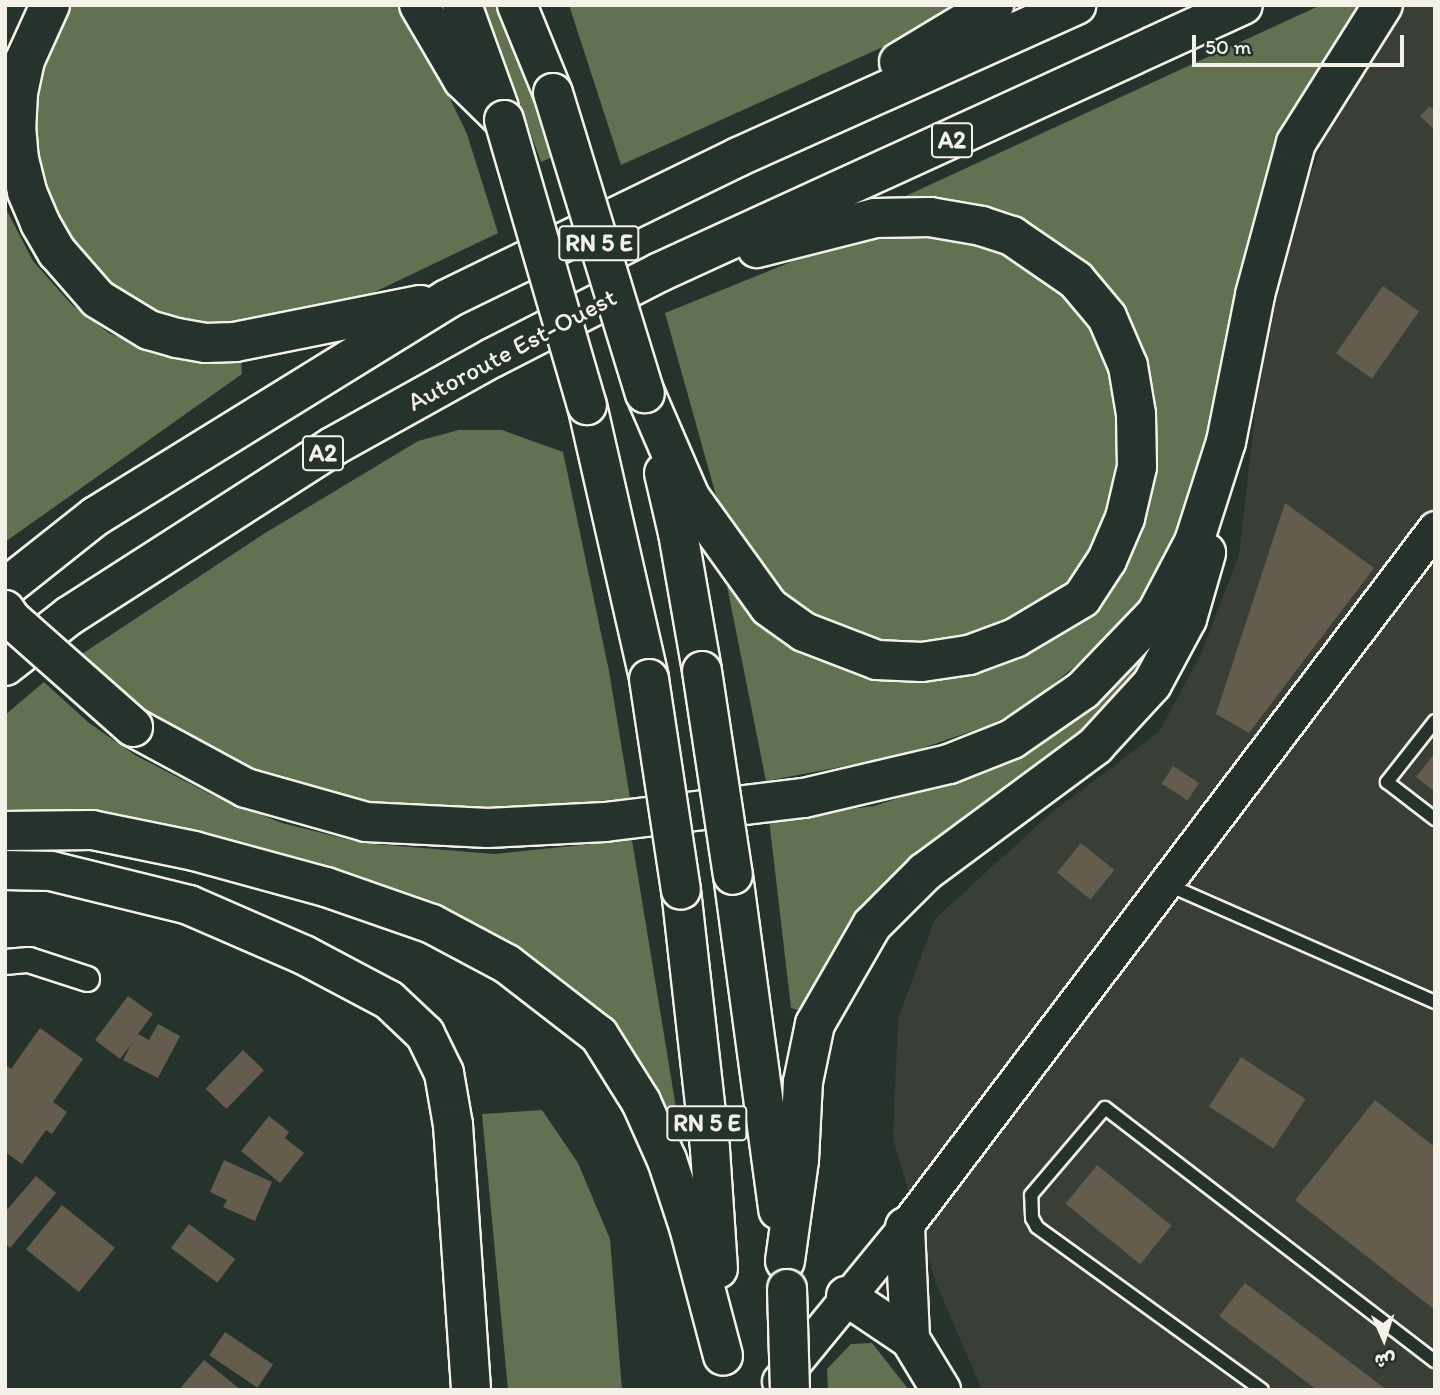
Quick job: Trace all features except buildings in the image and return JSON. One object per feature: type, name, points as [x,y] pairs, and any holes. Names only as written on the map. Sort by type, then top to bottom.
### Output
[{"type":"highway","points":[[50,5],[36,29],[20,82],[16,126],[19,159],[27,192],[40,223],[57,252],[98,299],[149,330],[177,338],[235,342],[447,299]]},
{"type":"highway","points":[[419,5],[463,80],[504,120]]},
{"type":"highway","name":"RN 5 E","points":[[462,5],[504,120],[587,405],[649,679],[681,890],[710,1149],[724,1373]]},
{"type":"highway","name":"RN 5 E","points":[[517,5],[553,93],[645,393],[678,533],[733,875],[786,1275],[790,1390]]},
{"type":"highway","points":[[534,5],[553,93]]},
{"type":"highway","points":[[738,157],[993,5]]},
{"type":"highway","name":"A2","points":[[5,588],[96,516],[447,299],[738,157],[1076,5]]},
{"type":"highway","name":"Autoroute Est-Ouest","points":[[5,666],[69,616],[332,447],[492,358],[660,272],[1243,5]]},
{"type":"highway","points":[[786,1275],[799,1160],[803,1082],[815,1024],[872,925],[925,872],[1095,746],[1152,684],[1187,618],[1208,547],[1255,295],[1296,143],[1382,5]]},
{"type":"highway","points":[[645,393],[690,497],[769,607],[804,632],[877,660],[922,662],[969,655],[1015,638],[1082,598],[1107,560],[1121,528],[1137,467],[1136,414],[1128,366],[1107,317],[1076,280],[1012,236],[982,226],[930,217],[874,218],[660,272]]},
{"type":"highway","points":[[5,610],[11,619],[133,727],[246,788],[366,822],[488,828],[605,822],[804,798],[948,764],[1012,740],[1083,690],[1156,614],[1194,542],[1226,442]]},
{"type":"highway","points":[[5,831],[92,830],[194,851],[326,887],[432,924],[507,964],[598,1035],[641,1102],[667,1160],[689,1227],[724,1373]]},
{"type":"highway","points":[[5,870],[51,871],[189,905],[304,955],[389,1000],[425,1034],[444,1073],[453,1125],[471,1390]]},
{"type":"highway","points":[[905,1227],[910,1339]]},
{"type":"highway","points":[[846,1296],[910,1339],[941,1390]]},
{"type":"main road","points":[[772,1390],[905,1227],[1435,528]]},
{"type":"street","points":[[5,962],[29,960],[87,979]]},
{"type":"lane","points":[[1435,721],[1387,782],[1435,819]]},
{"type":"lane","points":[[1165,884],[1435,1002]]},
{"type":"lane","points":[[1262,1390],[1037,1227],[1032,1219],[1031,1195],[1105,1108],[1435,1362]]},
{"type":"shaded area","points":[[1401,5],[1435,5],[1435,1390],[982,1390],[936,1283],[893,1139],[898,1019],[935,919],[1051,813],[1159,732],[1201,654],[1239,555],[1261,361],[1302,197],[1339,101]]},
{"type":"green space","points":[[73,5],[405,5],[467,134],[498,233],[358,300],[225,329],[152,314],[123,299],[63,235],[41,181],[34,131],[37,79],[62,18]]},
{"type":"green space","points":[[484,5],[505,5],[557,155],[541,162]]},
{"type":"green space","points":[[569,5],[976,5],[621,165]]},
{"type":"green space","points":[[1321,5],[1372,5],[1335,57],[1166,567],[1146,598],[1073,668],[1027,705],[993,724],[899,756],[766,781],[725,576],[882,678],[1118,574],[1139,536],[1157,473],[1153,387],[1143,348],[1119,303],[1092,271],[886,205]]},
{"type":"green space","points":[[5,207],[33,261],[71,304],[109,333],[165,357],[241,358],[242,374],[5,542]]},
{"type":"green space","points":[[931,233],[1007,249],[1066,291],[1092,326],[1110,358],[1122,408],[1118,497],[1098,541],[1070,580],[1049,601],[1014,626],[944,647],[847,639],[770,592],[722,517],[665,313],[855,236]]},
{"type":"green space","points":[[459,430],[502,430],[563,452],[609,671],[630,798],[476,813],[361,802],[281,785],[177,733],[139,707],[82,654],[262,535],[418,441]]},
{"type":"green space","points":[[1148,653],[1119,699],[1088,732],[947,829],[885,881],[845,932],[801,1011],[791,1008],[769,819],[874,806],[933,787],[1102,696]]},
{"type":"green space","points":[[44,682],[89,723],[135,755],[212,795],[282,823],[362,843],[494,854],[632,840],[679,1126],[646,1074],[554,981],[166,830],[71,810],[5,812],[5,715]]},
{"type":"green space","points":[[542,1110],[578,1163],[610,1239],[622,1390],[508,1390],[482,1114]]},
{"type":"green space","points":[[872,1343],[909,1390],[828,1390],[827,1369],[851,1344]]}]
